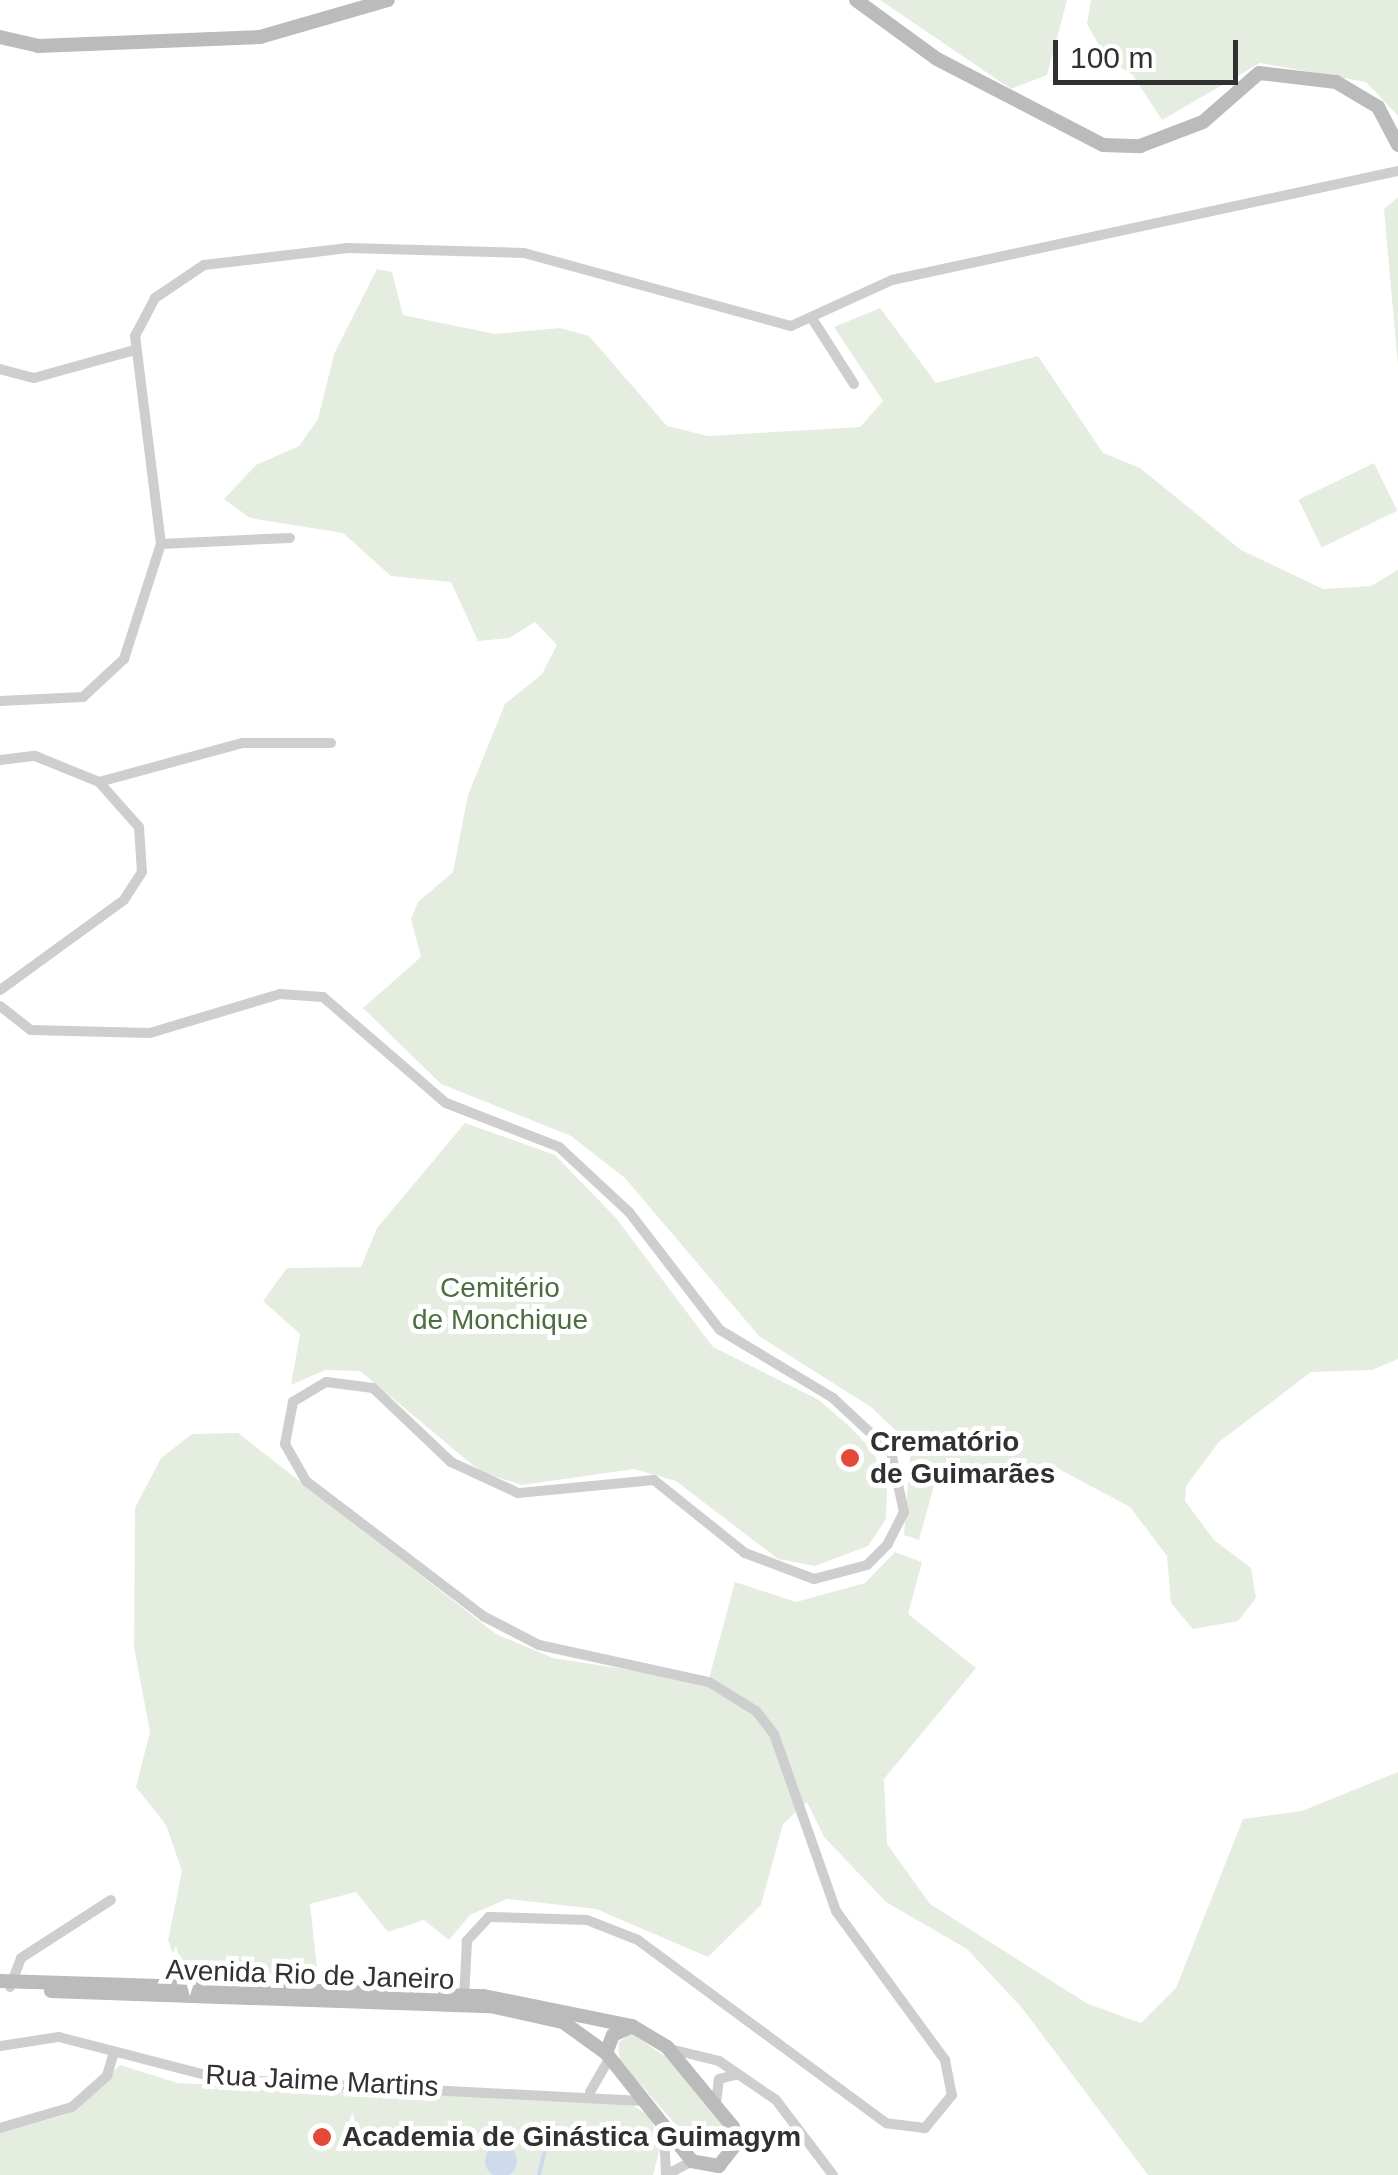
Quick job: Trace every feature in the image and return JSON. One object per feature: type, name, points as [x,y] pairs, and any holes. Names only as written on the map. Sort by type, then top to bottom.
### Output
[{"type":"street","points":[[0,37],[38,46],[260,37],[388,0]]},
{"type":"street","points":[[856,0],[938,60],[1104,145],[1140,146],[1203,122],[1259,73],[1336,82],[1378,107],[1398,145]]},
{"type":"street","points":[[0,701],[83,697],[116,676],[161,544],[136,350],[139,321],[177,278],[235,260],[348,248],[524,253],[764,324],[813,320],[903,276],[1398,171]]},
{"type":"street","points":[[813,320],[854,384]]},
{"type":"street","points":[[0,369],[34,378],[136,350]]},
{"type":"street","points":[[161,544],[290,538]]},
{"type":"street","points":[[99,782],[243,743],[331,743]]},
{"type":"street","points":[[0,760],[35,756],[99,782],[139,827],[136,888],[0,990]]},
{"type":"street","points":[[0,1006],[31,1030],[150,1033],[280,994],[323,997],[446,1104],[559,1147],[629,1212],[720,1330],[832,1398],[891,1452],[904,1512],[888,1544],[867,1565],[814,1580],[745,1553],[654,1480],[518,1493],[451,1462],[373,1388],[326,1382],[293,1402],[285,1444],[306,1481],[483,1616],[540,1645],[709,1682],[756,1711],[774,1734],[836,1911],[945,2060],[952,2095],[925,2128],[886,2123],[638,1940],[587,1920],[489,1917],[468,1941],[464,2000],[632,2026],[667,2048],[741,2075],[776,2100],[833,2175]]},
{"type":"street","points":[[5,1984],[22,1958],[111,1900]]},
{"type":"street","name":"Avenida Rio de Janeiro","points":[[5,1984],[464,2000],[563,2022],[608,2056],[662,2118],[692,2161]]},
{"type":"street","points":[[590,2092],[608,2056],[612,2035],[632,2026]]},
{"type":"street","name":"Rua Jaime Martins","points":[[0,2046],[40,2036],[220,2080],[590,2092],[648,2101]]},
{"type":"street","points":[[662,2118],[666,2175],[692,2161],[718,2166],[736,2144],[716,2103],[667,2048]]},
{"type":"street","points":[[0,2128],[72,2106],[107,2076],[114,2052]]},
{"type":"street","points":[[716,2103],[719,2079],[741,2075]]},
{"type":"green space","points":[[880,0],[1067,0],[1047,75],[1011,89]]},
{"type":"green space","points":[[1091,0],[1398,0],[1398,116],[1366,82],[1260,63],[1162,120],[1132,74],[1107,59],[1087,24]]},
{"type":"green space","points":[[1398,197],[1398,366],[1384,209]]},
{"type":"green space","points":[[377,269],[392,272],[403,315],[495,334],[560,328],[589,336],[667,426],[708,436],[860,427],[883,401],[834,327],[880,308],[936,383],[1038,356],[1103,453],[1140,468],[1241,550],[1323,589],[1371,586],[1398,570],[1398,1359],[1372,1370],[1311,1372],[1219,1442],[1186,1486],[1185,1501],[1214,1540],[1251,1568],[1256,1598],[1238,1621],[1193,1629],[1171,1603],[1167,1556],[1130,1507],[1046,1462],[992,1480],[938,1471],[919,1540],[904,1535],[911,1445],[871,1407],[759,1336],[625,1178],[571,1136],[441,1084],[363,1008],[421,957],[411,919],[418,902],[453,872],[468,795],[505,704],[542,674],[557,645],[535,622],[509,638],[478,641],[451,582],[391,576],[343,533],[250,518],[224,499],[256,465],[299,446],[318,419],[334,354]]},
{"type":"green space","points":[[1374,463],[1397,511],[1322,547],[1299,500]]},
{"type":"green space","name":"Cemitério de Monchique","points":[[465,1123],[555,1155],[616,1218],[713,1347],[819,1400],[874,1452],[887,1487],[886,1519],[868,1546],[815,1566],[778,1559],[676,1481],[634,1469],[522,1485],[481,1472],[360,1371],[325,1370],[291,1385],[300,1334],[263,1301],[287,1268],[361,1267],[377,1228]]},
{"type":"green space","points":[[238,1433],[496,1634],[553,1658],[708,1682],[735,1582],[796,1602],[865,1583],[895,1552],[922,1562],[908,1614],[976,1668],[884,1779],[887,1844],[930,1904],[1088,2004],[1141,2023],[1176,1988],[1243,1819],[1302,1811],[1398,1772],[1398,2175],[1148,2175],[1022,2008],[967,1949],[886,1902],[824,1837],[807,1802],[783,1824],[761,1905],[708,1957],[596,1909],[507,1899],[470,1915],[449,1940],[424,1920],[388,1932],[356,1892],[310,1904],[318,1977],[178,1967],[168,1940],[182,1871],[166,1825],[136,1787],[150,1732],[134,1647],[135,1508],[161,1458],[192,1434]]},
{"type":"green space","points":[[631,2033],[672,2061],[723,2124],[719,2150],[698,2150],[620,2061],[618,2043]]},
{"type":"green space","name":"Academia de Ginástica Guimagym","points":[[120,2065],[178,2083],[631,2104],[651,2117],[660,2149],[653,2175],[0,2175],[0,2132],[65,2115]]},
{"type":"water","points":[[501,2145],[512,2150],[517,2161],[512,2172],[501,2177],[490,2172],[485,2161],[490,2150]]},
{"type":"waterway","points":[[539,2175],[545,2149]]},
{"type":"place","name":"Crematório de Guimarães","points":[[850,1458]]},
{"type":"place","name":"Academia de Ginástica Guimagym","points":[[322,2137]]}]
